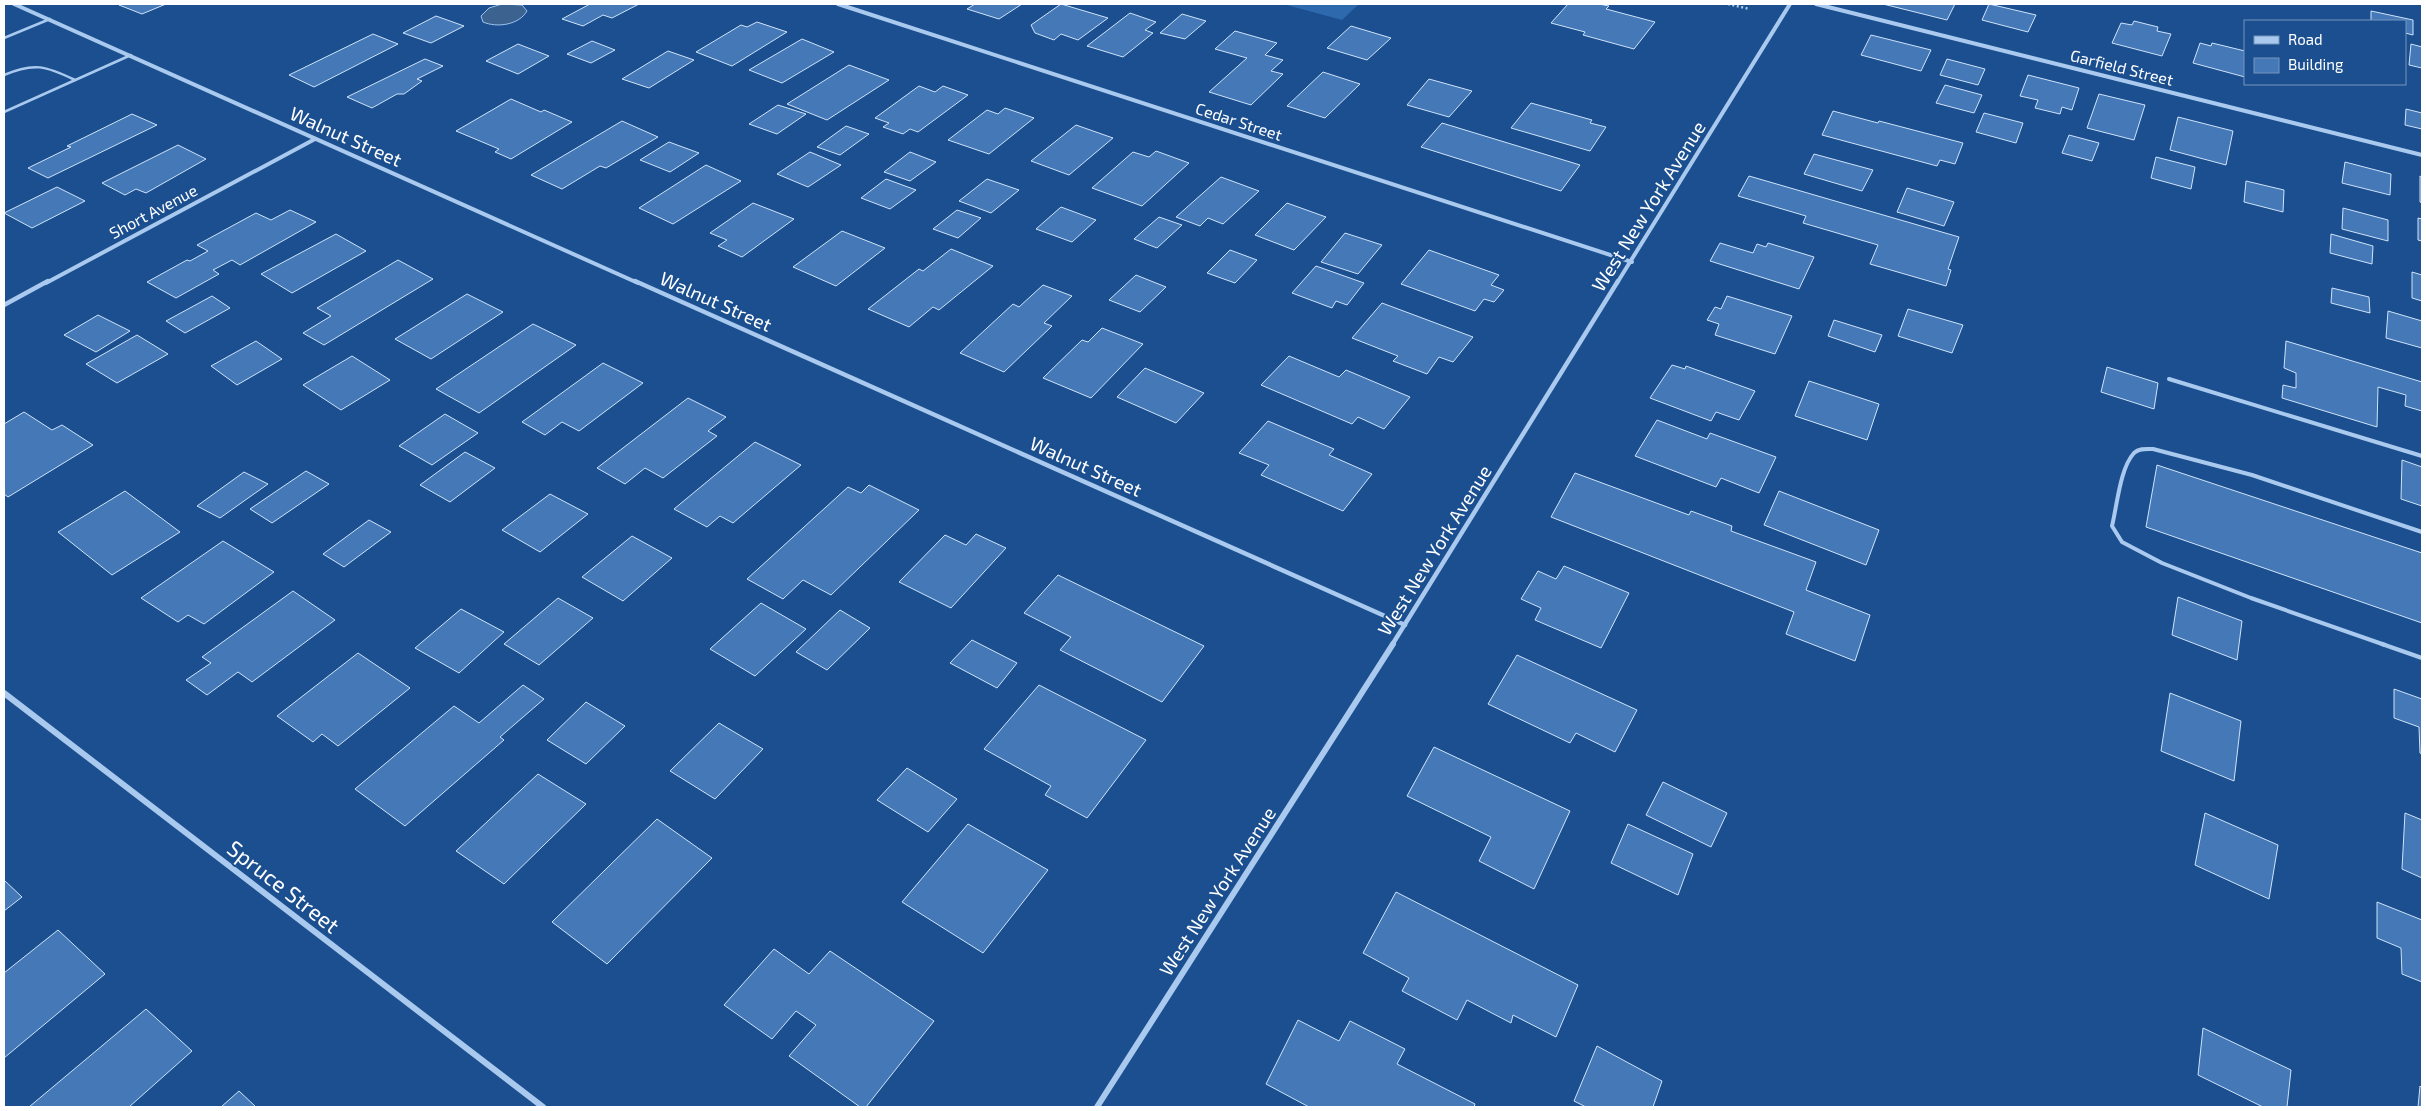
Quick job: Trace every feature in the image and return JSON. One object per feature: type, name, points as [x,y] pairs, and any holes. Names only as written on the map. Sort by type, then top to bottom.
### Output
[{"type":"street","name":"Walnut Street","points":[[14,4],[1405,625]]},
{"type":"street","name":"Cedar Street","points":[[838,4],[1632,262]]},
{"type":"street","name":"West New York Avenue","points":[[1097,1107],[1405,625],[1632,262],[1790,4]]},
{"type":"street","name":"Garfield Street","points":[[1816,4],[2422,155]]},
{"type":"street","name":"Short Avenue","points":[[4,305],[315,139]]},
{"type":"street","name":"Spruce Street","points":[[4,693],[543,1107]]},
{"type":"lane","points":[[4,38],[50,19]]},
{"type":"lane","points":[[4,112],[131,55]]},
{"type":"lane","points":[[4,74],[16,69],[45,65],[75,80]]},
{"type":"lane","points":[[2169,379],[2422,456]]},
{"type":"lane","points":[[2422,532],[2252,475],[2153,449],[2142,449],[2135,452],[2128,465],[2112,526],[2122,542],[2162,563],[2251,598],[2422,658]]},
{"type":"shaded area","points":[[502,4],[522,5],[527,11],[519,19],[507,24],[495,25],[483,22],[481,16],[489,8]]},
{"type":"shaded area","points":[[1283,4],[1359,4],[1342,20]]},
{"type":"building","points":[[166,4],[142,14],[119,5]]},
{"type":"building","points":[[590,4],[639,4],[612,18],[603,15],[583,26],[562,19]]},
{"type":"building","points":[[975,4],[1022,4],[999,19],[967,9]]},
{"type":"building","points":[[1061,4],[1108,18],[1078,40],[1061,34],[1054,40],[1035,33],[1031,25]]},
{"type":"building","points":[[1568,4],[1599,4],[1609,6],[1606,9],[1655,22],[1634,49],[1583,35],[1585,32],[1551,23]]},
{"type":"building","points":[[1883,4],[1955,4],[1947,20]]},
{"type":"building","points":[[1989,4],[2036,15],[2028,32],[1982,20]]},
{"type":"building","points":[[2371,11],[2413,20],[2413,35],[2406,33],[2406,20],[2371,20]]},
{"type":"building","points":[[1130,13],[1156,22],[1145,30],[1153,33],[1123,57],[1087,46]]},
{"type":"building","points":[[1182,14],[1206,21],[1185,39],[1160,33]]},
{"type":"building","points":[[436,16],[464,26],[431,43],[403,33]]},
{"type":"building","points":[[2134,21],[2158,27],[2157,31],[2171,34],[2162,56],[2112,43],[2121,23],[2132,25]]},
{"type":"building","points":[[757,22],[787,32],[732,66],[696,52],[741,25],[747,27]]},
{"type":"building","points":[[1351,26],[1391,38],[1367,60],[1327,48]]},
{"type":"building","points":[[1235,31],[1277,43],[1265,55],[1283,60],[1271,71],[1283,74],[1251,105],[1209,92],[1247,58],[1215,49]]},
{"type":"building","points":[[373,34],[398,44],[314,87],[289,75]]},
{"type":"building","points":[[1871,35],[1931,50],[1921,71],[1861,55]]},
{"type":"building","points":[[802,39],[834,52],[782,83],[749,70]]},
{"type":"building","points":[[592,41],[615,50],[591,63],[567,54]]},
{"type":"building","points":[[2200,43],[2211,46],[2212,43],[2244,51],[2244,77],[2193,63]]},
{"type":"building","points":[[518,44],[549,56],[518,74],[486,61]]},
{"type":"building","points":[[2411,44],[2422,47],[2422,68],[2409,65]]},
{"type":"building","points":[[668,51],[694,60],[649,88],[622,79]]},
{"type":"building","points":[[425,59],[443,66],[417,79],[422,81],[404,94],[397,94],[372,108],[347,97]]},
{"type":"building","points":[[1947,59],[1985,69],[1978,85],[1940,75]]},
{"type":"building","points":[[849,65],[889,80],[827,120],[787,104]]},
{"type":"building","points":[[1323,72],[1360,84],[1325,118],[1287,106]]},
{"type":"building","points":[[2028,75],[2079,88],[2072,110],[2062,107],[2060,114],[2035,108],[2038,100],[2020,96]]},
{"type":"building","points":[[1429,79],[1472,91],[1449,117],[1407,105]]},
{"type":"building","points":[[1945,85],[1982,95],[1974,113],[1936,103]]},
{"type":"building","points":[[919,86],[935,92],[943,86],[968,95],[918,132],[910,129],[903,134],[883,127],[889,123],[875,118]]},
{"type":"building","points":[[2099,94],[2145,105],[2134,140],[2087,128]]},
{"type":"building","points":[[511,99],[541,112],[544,110],[572,122],[511,159],[495,152],[499,149],[456,131]]},
{"type":"building","points":[[1531,103],[1592,120],[1590,123],[1606,127],[1590,151],[1511,128]]},
{"type":"building","points":[[778,105],[806,114],[777,134],[749,124]]},
{"type":"building","points":[[1005,108],[1034,118],[989,154],[948,140],[987,110],[998,114]]},
{"type":"building","points":[[2406,109],[2422,113],[2422,129],[2405,125]]},
{"type":"building","points":[[1833,111],[1963,143],[1955,164],[1940,160],[1937,166],[1822,135]]},
{"type":"building","points":[[1984,113],[2023,123],[2016,143],[1976,132]]},
{"type":"building","points":[[132,114],[157,125],[48,178],[28,168],[71,147],[67,146]]},
{"type":"building","points":[[2178,117],[2233,131],[2226,165],[2170,150]]},
{"type":"building","points":[[622,121],[658,137],[606,168],[600,166],[562,189],[531,175]]},
{"type":"building","points":[[1442,123],[1580,165],[1561,191],[1421,147]]},
{"type":"building","points":[[1076,125],[1113,138],[1069,175],[1031,161]]},
{"type":"building","points":[[846,126],[869,134],[840,155],[817,147]]},
{"type":"building","points":[[2069,135],[2099,143],[2092,161],[2062,153]]},
{"type":"building","points":[[669,142],[699,153],[670,172],[640,160]]},
{"type":"building","points":[[178,145],[206,159],[146,193],[136,189],[125,195],[102,183]]},
{"type":"building","points":[[1156,151],[1189,163],[1142,206],[1092,188],[1133,152],[1149,157]]},
{"type":"building","points":[[810,152],[841,165],[808,187],[777,174]]},
{"type":"building","points":[[910,152],[936,162],[910,181],[884,172]]},
{"type":"building","points":[[1814,154],[1873,170],[1862,191],[1804,174]]},
{"type":"building","points":[[2156,157],[2195,167],[2191,189],[2151,178]]},
{"type":"building","points":[[2345,162],[2391,174],[2390,195],[2342,183]]},
{"type":"building","points":[[706,165],[741,181],[673,224],[639,208]]},
{"type":"building","points":[[1749,176],[1959,237],[1948,269],[1951,270],[1946,286],[1870,264],[1878,245],[1803,223],[1806,216],[1738,196]]},
{"type":"building","points":[[2420,176],[2422,177],[2422,203],[2420,202]]},
{"type":"building","points":[[1221,177],[1259,191],[1223,224],[1208,218],[1200,226],[1176,217]]},
{"type":"building","points":[[886,179],[916,190],[890,209],[861,198]]},
{"type":"building","points":[[987,179],[1019,190],[991,213],[959,201]]},
{"type":"building","points":[[2246,181],[2284,190],[2283,212],[2244,202]]},
{"type":"building","points":[[57,187],[85,201],[32,228],[4,213]]},
{"type":"building","points":[[1907,188],[1954,202],[1944,226],[1897,212]]},
{"type":"building","points":[[753,203],[794,219],[742,257],[718,246],[727,240],[710,233]]},
{"type":"building","points":[[1287,203],[1326,217],[1294,250],[1255,235]]},
{"type":"building","points":[[1061,207],[1096,220],[1072,242],[1036,229]]},
{"type":"building","points":[[2343,208],[2388,220],[2388,241],[2342,229]]},
{"type":"building","points":[[290,210],[316,222],[240,265],[232,260],[213,270],[219,274],[176,298],[147,282],[208,251],[197,245],[256,213],[271,220]]},
{"type":"building","points":[[957,210],[981,218],[958,238],[933,229]]},
{"type":"building","points":[[1159,217],[1182,225],[1157,248],[1134,239]]},
{"type":"building","points":[[2418,218],[2422,219],[2422,241],[2418,240]]},
{"type":"building","points":[[842,231],[885,248],[836,286],[793,267]]},
{"type":"building","points":[[1345,233],[1382,245],[1358,274],[1321,262]]},
{"type":"building","points":[[336,234],[366,251],[292,293],[261,274]]},
{"type":"building","points":[[2331,234],[2373,246],[2372,264],[2330,253]]},
{"type":"building","points":[[1720,243],[1753,253],[1757,244],[1766,247],[1768,243],[1814,257],[1799,289],[1710,261]]},
{"type":"building","points":[[951,249],[993,266],[939,310],[933,307],[909,327],[868,309],[919,269],[923,271]]},
{"type":"building","points":[[1230,250],[1257,260],[1235,283],[1207,273]]},
{"type":"building","points":[[1429,250],[1499,275],[1491,285],[1504,290],[1494,302],[1484,299],[1475,311],[1401,284]]},
{"type":"building","points":[[398,260],[433,279],[324,345],[303,333],[331,316],[317,308]]},
{"type":"building","points":[[1316,266],[1364,283],[1347,305],[1336,301],[1332,308],[1292,293]]},
{"type":"building","points":[[2412,272],[2422,275],[2422,301],[2412,298]]},
{"type":"building","points":[[1136,275],[1166,287],[1140,312],[1109,300]]},
{"type":"building","points":[[1043,285],[1072,296],[1044,323],[1052,326],[1004,372],[960,353],[1013,304],[1019,307]]},
{"type":"building","points":[[2332,288],[2369,297],[2370,313],[2331,303]]},
{"type":"building","points":[[467,294],[503,312],[431,359],[395,339]]},
{"type":"building","points":[[212,296],[230,308],[185,333],[166,321]]},
{"type":"building","points":[[1727,296],[1792,316],[1775,354],[1715,335],[1719,324],[1707,320],[1715,307],[1721,309]]},
{"type":"building","points":[[1382,303],[1473,337],[1453,362],[1439,357],[1427,374],[1393,361],[1398,356],[1352,338]]},
{"type":"building","points":[[1908,309],[1963,325],[1952,353],[1898,336]]},
{"type":"building","points":[[2388,311],[2422,321],[2422,348],[2386,338]]},
{"type":"building","points":[[98,315],[130,331],[96,352],[64,335]]},
{"type":"building","points":[[1834,320],[1882,335],[1875,352],[1828,336]]},
{"type":"building","points":[[533,324],[576,345],[479,413],[436,389]]},
{"type":"building","points":[[1102,328],[1143,344],[1091,398],[1043,378],[1082,340],[1088,342]]},
{"type":"building","points":[[137,335],[168,354],[117,383],[86,364]]},
{"type":"building","points":[[256,341],[282,359],[237,385],[211,366]]},
{"type":"building","points":[[2286,341],[2422,382],[2422,411],[2405,406],[2406,395],[2378,387],[2377,427],[2282,398],[2283,385],[2296,388],[2296,373],[2284,368]]},
{"type":"building","points":[[352,356],[390,380],[341,410],[303,385]]},
{"type":"building","points":[[1289,356],[1339,377],[1346,370],[1410,397],[1384,429],[1358,417],[1352,424],[1261,385]]},
{"type":"building","points":[[603,363],[643,383],[579,431],[562,422],[545,435],[522,422]]},
{"type":"building","points":[[1672,365],[1685,369],[1686,366],[1755,391],[1739,420],[1716,412],[1711,421],[1650,398]]},
{"type":"building","points":[[2107,367],[2158,383],[2154,409],[2101,392]]},
{"type":"building","points":[[1145,368],[1204,393],[1176,423],[1117,397]]},
{"type":"building","points":[[1809,381],[1879,404],[1867,440],[1795,416]]},
{"type":"building","points":[[688,398],[726,417],[708,431],[717,436],[663,478],[645,468],[625,484],[597,468]]},
{"type":"building","points":[[24,412],[52,430],[62,425],[93,445],[8,497],[4,494],[4,424]]},
{"type":"building","points":[[445,414],[478,433],[432,465],[399,446]]},
{"type":"building","points":[[1657,420],[1707,439],[1710,433],[1776,457],[1759,493],[1721,478],[1716,487],[1635,456]]},
{"type":"building","points":[[1268,421],[1334,449],[1329,455],[1372,474],[1343,511],[1261,475],[1269,465],[1239,453]]},
{"type":"building","points":[[755,442],[801,465],[733,523],[720,516],[707,527],[674,509]]},
{"type":"building","points":[[465,452],[495,468],[450,502],[420,485]]},
{"type":"building","points":[[2402,460],[2422,467],[2422,506],[2401,499]]},
{"type":"building","points":[[2157,465],[2422,553],[2422,623],[2146,527]]},
{"type":"building","points":[[306,471],[329,484],[272,523],[250,509]]},
{"type":"building","points":[[244,472],[268,484],[220,518],[197,506]]},
{"type":"building","points":[[1575,473],[1689,515],[1691,511],[1732,526],[1731,531],[1816,562],[1806,590],[1870,615],[1855,661],[1786,634],[1794,612],[1551,517]]},
{"type":"building","points":[[869,485],[919,510],[831,595],[803,580],[783,599],[747,579],[848,487],[861,493]]},
{"type":"building","points":[[125,491],[180,532],[112,575],[58,532]]},
{"type":"building","points":[[1779,491],[1879,530],[1866,565],[1764,525]]},
{"type":"building","points":[[550,494],[588,514],[540,552],[502,530]]},
{"type":"building","points":[[369,520],[391,532],[344,567],[323,554]]},
{"type":"building","points":[[976,534],[1006,548],[951,608],[899,582],[945,535],[966,545]]},
{"type":"building","points":[[632,536],[672,558],[623,601],[582,577]]},
{"type":"building","points":[[223,541],[274,572],[204,624],[188,615],[178,622],[141,598]]},
{"type":"building","points":[[1564,566],[1629,593],[1601,648],[1535,620],[1541,608],[1521,599],[1538,571],[1556,579]]},
{"type":"building","points":[[1058,575],[1204,646],[1162,702],[1060,650],[1071,637],[1024,613]]},
{"type":"building","points":[[293,591],[335,620],[252,682],[238,672],[207,695],[186,680],[211,663],[202,657]]},
{"type":"building","points":[[2178,597],[2242,621],[2237,660],[2172,635]]},
{"type":"building","points":[[558,598],[593,618],[539,665],[504,644]]},
{"type":"building","points":[[761,603],[806,629],[755,676],[710,649]]},
{"type":"building","points":[[461,609],[504,632],[459,673],[415,648]]},
{"type":"building","points":[[840,610],[870,628],[827,670],[796,652]]},
{"type":"building","points":[[972,640],[1017,663],[997,688],[950,663]]},
{"type":"building","points":[[358,653],[410,688],[338,746],[322,734],[313,742],[277,716]]},
{"type":"building","points":[[1517,655],[1637,710],[1615,752],[1576,733],[1570,743],[1488,704]]},
{"type":"building","points":[[523,685],[544,699],[500,737],[504,740],[405,826],[355,789],[454,706],[479,723]]},
{"type":"building","points":[[1039,685],[1146,740],[1087,818],[1045,795],[1051,786],[984,749]]},
{"type":"building","points":[[2394,689],[2422,699],[2422,754],[2420,753],[2419,727],[2394,718]]},
{"type":"building","points":[[2170,693],[2241,721],[2234,781],[2161,751]]},
{"type":"building","points":[[586,702],[625,726],[586,764],[547,740]]},
{"type":"building","points":[[719,723],[763,749],[715,799],[670,771]]},
{"type":"building","points":[[1434,747],[1570,811],[1534,889],[1479,861],[1491,837],[1407,796]]},
{"type":"building","points":[[907,768],[957,799],[928,832],[877,800]]},
{"type":"building","points":[[538,774],[586,804],[504,884],[456,851]]},
{"type":"building","points":[[1663,782],[1727,813],[1711,847],[1646,815]]},
{"type":"building","points":[[2205,813],[2278,845],[2269,899],[2195,865]]},
{"type":"building","points":[[2405,813],[2422,820],[2422,878],[2402,869]]},
{"type":"building","points":[[657,819],[712,858],[607,964],[552,922]]},
{"type":"building","points":[[968,824],[1048,870],[983,953],[902,902]]},
{"type":"building","points":[[1628,824],[1693,854],[1678,895],[1611,863]]},
{"type":"building","points":[[4,880],[22,897],[4,911]]},
{"type":"building","points":[[1396,892],[1578,985],[1556,1037],[1513,1015],[1511,1023],[1467,1000],[1457,1020],[1402,991],[1409,978],[1363,953]]},
{"type":"building","points":[[2377,902],[2422,920],[2422,982],[2402,974],[2401,948],[2377,938]]},
{"type":"building","points":[[58,930],[105,974],[4,1058],[4,973]]},
{"type":"building","points":[[774,949],[809,974],[830,951],[934,1021],[866,1107],[860,1107],[789,1056],[816,1025],[796,1011],[772,1039],[724,1005]]},
{"type":"building","points":[[146,1009],[192,1051],[129,1107],[29,1107]]},
{"type":"building","points":[[1298,1020],[1339,1041],[1350,1021],[1405,1049],[1397,1064],[1475,1104],[1474,1107],[1309,1107],[1266,1084]]},
{"type":"building","points":[[2203,1028],[2291,1070],[2287,1107],[2263,1107],[2198,1075]]},
{"type":"building","points":[[1597,1046],[1662,1081],[1653,1107],[1586,1107],[1574,1101]]},
{"type":"building","points":[[2420,1086],[2422,1088],[2422,1107],[2418,1107]]},
{"type":"building","points":[[239,1091],[256,1107],[221,1107]]}]
